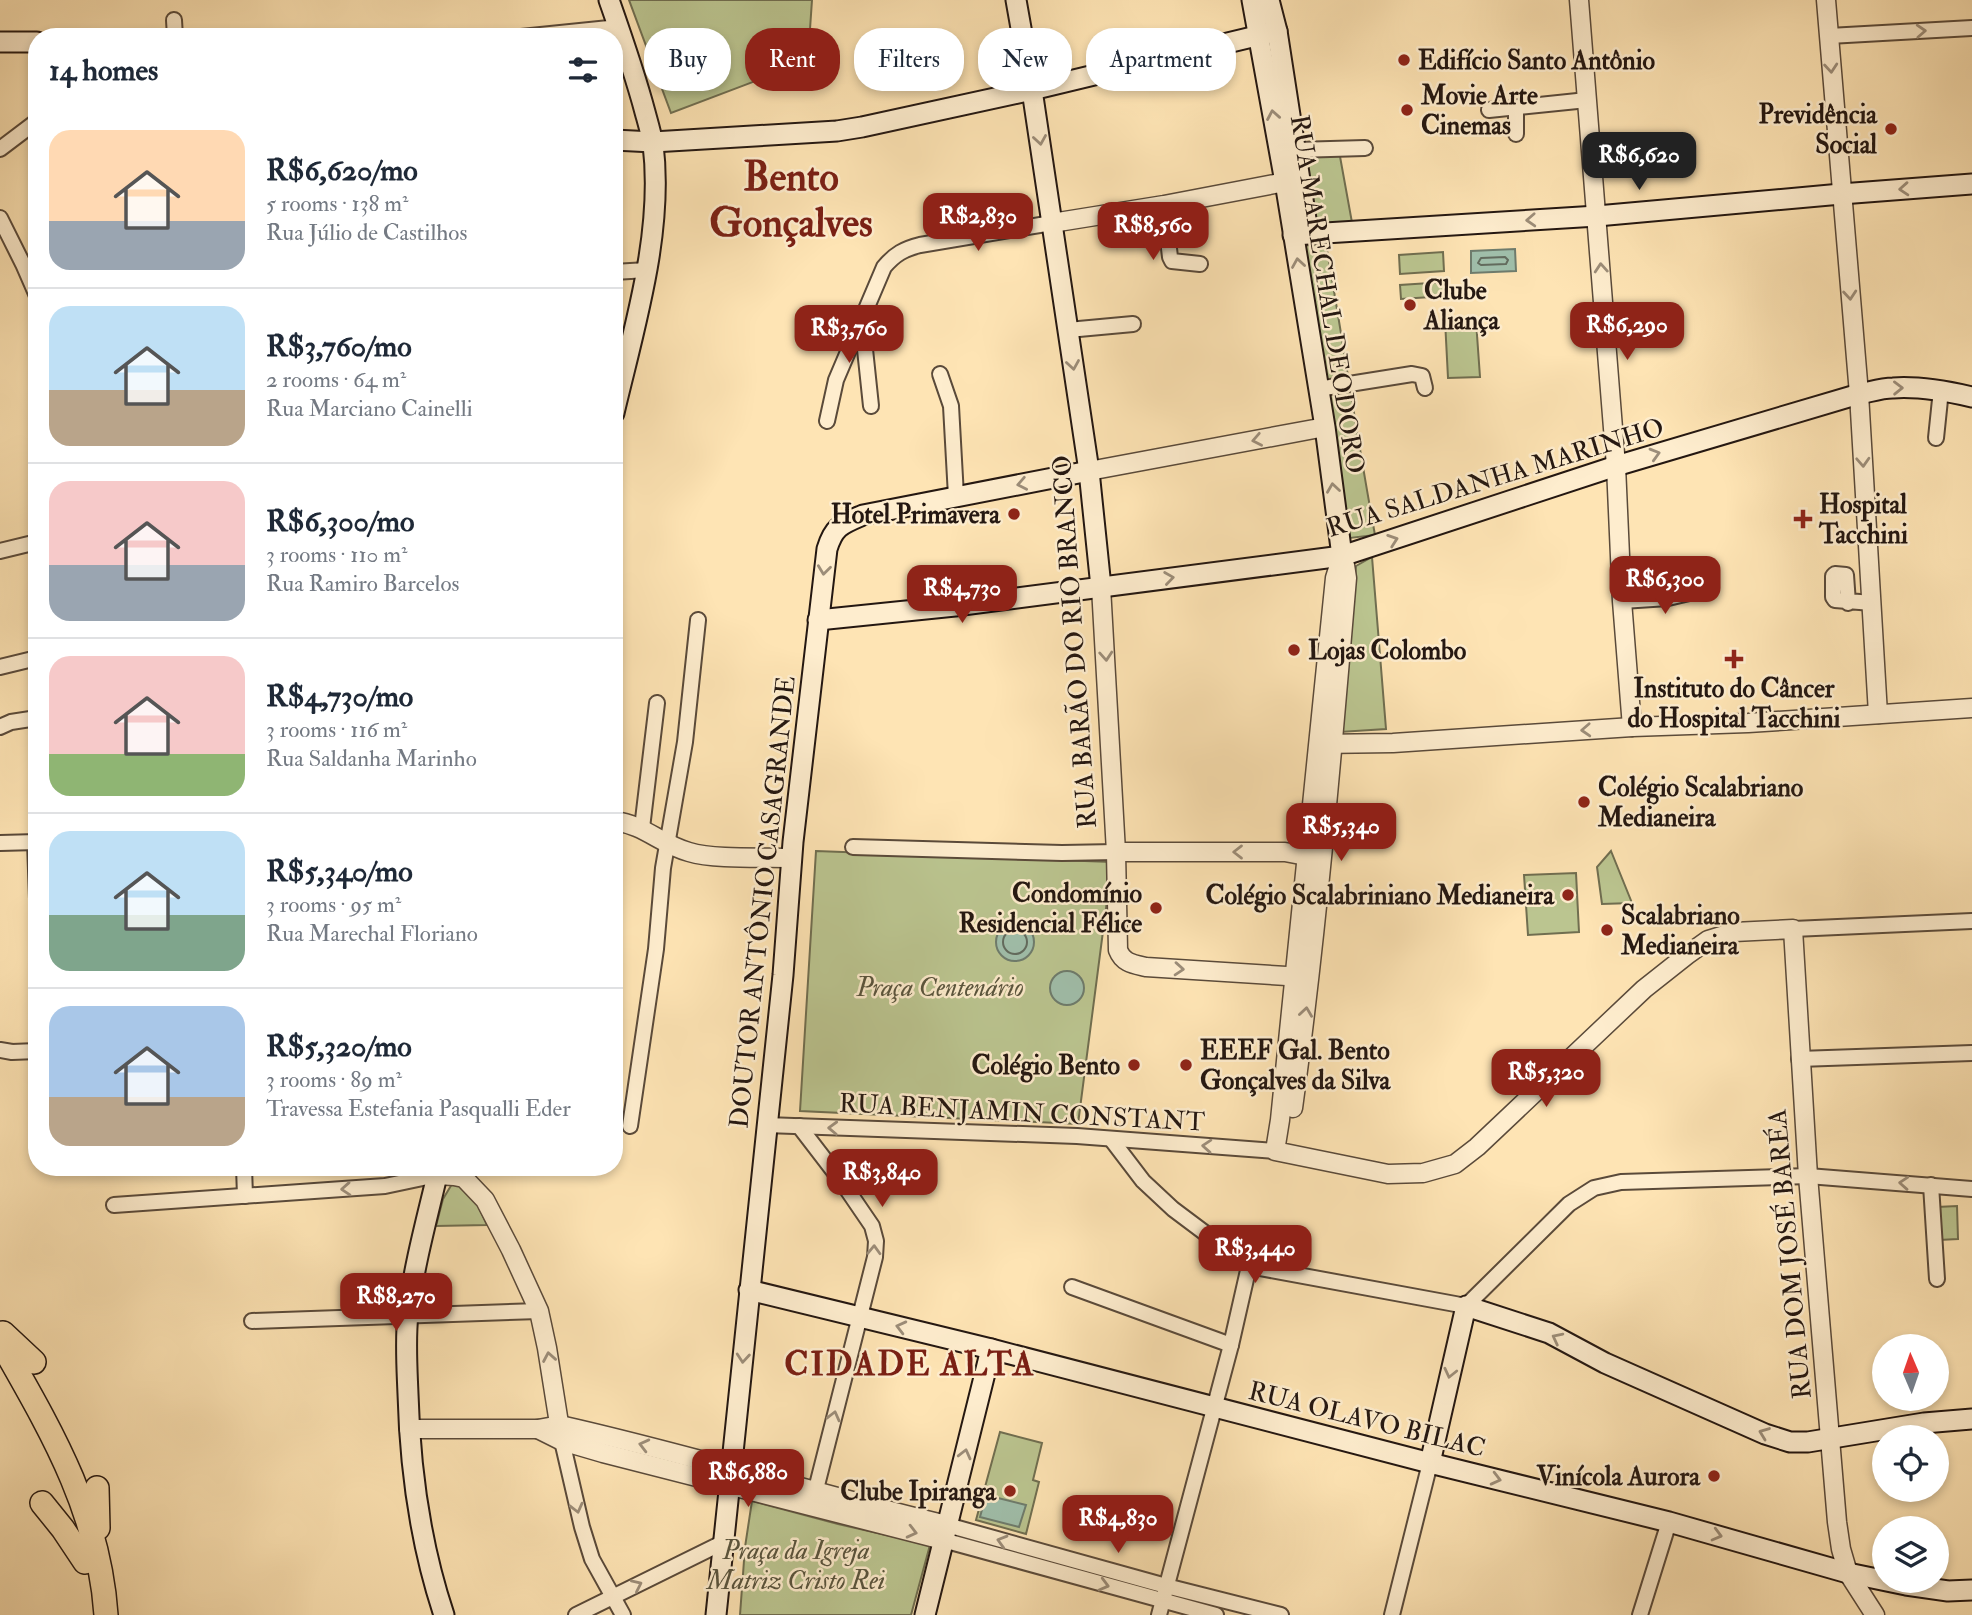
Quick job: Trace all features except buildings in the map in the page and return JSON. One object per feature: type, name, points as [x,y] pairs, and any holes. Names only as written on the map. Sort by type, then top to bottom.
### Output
[{"type":"highway","points":[[0,1331],[34,1362]]},
{"type":"highway","points":[[0,1341],[60,1449],[84,1507],[92,1559],[106,1615]]},
{"type":"highway","points":[[1,1364],[52,1459],[92,1559]]},
{"type":"highway","points":[[92,1615],[92,1559],[97,1488]]},
{"type":"highway","points":[[42,1503],[62,1529],[92,1559]]},
{"type":"main road","points":[[609,0],[619,27]]},
{"type":"main road","name":"RUA BARÃO DO RIO BRANCO","points":[[1016,0],[1021,28]]},
{"type":"main road","name":"RUA MARECHAL DEODORO","points":[[1252,0],[1268,33],[1296,150],[1300,234],[1318,389],[1344,564]]},
{"type":"main road","name":"RUA MARECHAL DEODORO","points":[[1269,0],[1268,33],[1285,182],[1300,234]]},
{"type":"main road","points":[[1072,80],[1268,33]]},
{"type":"main road","points":[[623,39],[653,142],[655,212],[647,270],[623,364]]},
{"type":"main road","points":[[0,43],[28,42]]},
{"type":"main road","points":[[623,140],[653,142],[850,129],[1028,91]]},
{"type":"main road","name":"RUA BARÃO DO RIO BRANCO","points":[[1032,91],[1089,471],[1101,587]]},
{"type":"main road","points":[[1300,234],[1597,216],[1972,184]]},
{"type":"main road","name":"RUA SALDANHA MARINHO","points":[[818,620],[1101,587],[1344,564],[1616,466],[1859,394],[1891,388],[1941,390],[1972,397]]},
{"type":"main road","points":[[956,496],[1089,471]]},
{"type":"main road","name":"DOUTOR ANTÔNIO CASAGRANDE","points":[[716,1615],[783,975],[792,858],[827,549],[831,535],[841,524],[863,515],[956,496]]},
{"type":"main road","points":[[437,1176],[408,1315],[407,1369],[409,1429],[416,1500],[429,1567],[444,1615]]},
{"type":"main road","name":"RUA OLAVO BILAC","points":[[749,1290],[992,1349],[1669,1522],[1848,1573],[1948,1591],[1972,1590]]},
{"type":"main road","points":[[1430,1463],[1466,1306],[1549,1334],[1605,1363],[1765,1434],[1790,1441],[1808,1441],[1924,1423],[1972,1419]]},
{"type":"main road","points":[[925,1615],[992,1349]]},
{"type":"street","points":[[1579,0],[1616,466],[1622,601],[1632,727]]},
{"type":"street","points":[[1826,0],[1859,394],[1878,714]]},
{"type":"street","points":[[174,20],[174,28]]},
{"type":"street","points":[[609,28],[619,27]]},
{"type":"street","points":[[1829,36],[1972,28]]},
{"type":"street","points":[[1489,110],[1587,100]]},
{"type":"street","points":[[1516,108],[1516,134]]},
{"type":"street","points":[[0,149],[28,128]]},
{"type":"street","points":[[1296,150],[1365,148]]},
{"type":"street","points":[[827,421],[836,380],[884,267],[894,254],[920,245],[1285,182]]},
{"type":"street","points":[[1164,205],[1172,261],[1200,264]]},
{"type":"street","points":[[0,218],[28,275]]},
{"type":"street","points":[[623,271],[647,270]]},
{"type":"street","points":[[862,320],[871,406]]},
{"type":"street","points":[[1068,330],[1133,324]]},
{"type":"street","points":[[940,374],[951,406],[956,496]]},
{"type":"street","points":[[1318,389],[1412,374],[1422,376],[1425,388]]},
{"type":"street","points":[[1936,438],[1941,390]]},
{"type":"street","points":[[1089,471],[1325,428]]},
{"type":"street","points":[[0,551],[28,544]]},
{"type":"street","points":[[1344,564],[1335,578],[1320,887],[1280,1120],[1281,1152],[1388,1174],[1423,1173],[1455,1164],[1495,1130],[1644,989],[1708,940],[1734,932],[1972,921]]},
{"type":"street","name":"RUA BARÃO DO RIO BRANCO","points":[[1101,587],[1116,852],[1118,950],[1121,957],[1127,962],[1146,967],[1303,977]]},
{"type":"street","points":[[1622,601],[1668,598],[1702,590]]},
{"type":"street","points":[[1848,603],[1872,603]]},
{"type":"street","points":[[630,1126],[656,949],[663,868],[685,741],[698,620]]},
{"type":"street","points":[[0,667],[28,660]]},
{"type":"street","points":[[642,828],[657,704]]},
{"type":"street","points":[[1326,744],[1393,743],[1972,708]]},
{"type":"street","points":[[0,727],[28,719]]},
{"type":"street","points":[[1303,977],[1306,856],[1326,744]]},
{"type":"street","points":[[623,823],[642,828],[668,845],[702,855],[792,858]]},
{"type":"street","points":[[0,843],[28,842]]},
{"type":"street","points":[[853,846],[1062,853],[1285,852],[1306,856]]},
{"type":"street","points":[[1306,856],[1320,887]]},
{"type":"street","name":"RUA DOM JOSÉ BARÉA","points":[[1793,929],[1799,1059],[1837,1522],[1848,1573],[1875,1615]]},
{"type":"street","points":[[0,1050],[28,1051]]},
{"type":"street","points":[[1799,1059],[1972,1053]]},
{"type":"street","name":"RUA BENJAMIN CONSTANT","points":[[766,1125],[1077,1136],[1281,1152]]},
{"type":"street","points":[[799,1126],[872,1226],[876,1241],[875,1257],[813,1499]]},
{"type":"street","points":[[1111,1139],[1143,1181],[1173,1209],[1250,1266],[1466,1306],[1569,1204],[1594,1188],[1621,1181],[1808,1176],[1972,1189]]},
{"type":"street","points":[[244,1176],[245,1196]]},
{"type":"street","points":[[114,1205],[385,1186],[420,1176]]},
{"type":"street","points":[[454,1176],[464,1178],[485,1200],[539,1311],[561,1433],[582,1527],[592,1559],[623,1615]]},
{"type":"street","points":[[1931,1185],[1937,1279]]},
{"type":"street","points":[[1162,1601],[1250,1266]]},
{"type":"street","points":[[1072,1287],[1231,1345]]},
{"type":"street","points":[[252,1321],[539,1311]]},
{"type":"street","points":[[409,1429],[538,1429],[561,1433],[945,1533],[1162,1601],[1216,1615]]},
{"type":"street","points":[[1392,1615],[1430,1463]]},
{"type":"street","points":[[1640,1615],[1669,1522]]},
{"type":"street","points":[[576,1615],[724,1542]]},
{"type":"street","points":[[1162,1601],[1281,1615]]},
{"type":"green space","points":[[629,0],[812,0],[810,28],[745,28],[745,85],[731,90],[731,28],[644,28],[644,40]]},
{"type":"green space","points":[[663,91],[729,91],[671,113]]},
{"type":"green space","points":[[1339,151],[1353,228],[1312,230],[1302,153]]},
{"type":"green space","points":[[1326,244],[1375,535],[1350,538],[1300,246]]},
{"type":"green space","points":[[1443,252],[1444,271],[1400,274],[1399,255]]},
{"type":"green space","points":[[1445,282],[1446,296],[1401,299],[1400,285]]},
{"type":"green space","points":[[1445,320],[1476,321],[1480,377],[1448,378]]},
{"type":"green space","points":[[1372,557],[1386,729],[1340,732],[1356,566]]},
{"type":"green space","name":"Praça Centenário","points":[[816,851],[1112,862],[1078,1124],[800,1111]]},
{"type":"green space","points":[[1611,851],[1632,903],[1602,904],[1597,867]]},
{"type":"green space","points":[[1576,873],[1579,932],[1528,935],[1524,875]]},
{"type":"green space","points":[[455,1179],[475,1199],[487,1225],[436,1226],[443,1199]]},
{"type":"green space","points":[[1957,1206],[1958,1239],[1939,1240],[1937,1207]]},
{"type":"green space","name":"Clube Ipiranga","points":[[1000,1432],[1042,1443],[1033,1480],[1039,1482],[1026,1534],[976,1520]]},
{"type":"green space","name":"Praça da Igreja Matriz Cristo Rei","points":[[752,1501],[930,1545],[911,1615],[740,1615],[745,1547]]},
{"type":"water","points":[[1515,249],[1516,271],[1471,273],[1471,251]]},
{"type":"water","points":[[1015,923],[1029,928],[1034,942],[1029,956],[1015,961],[1001,956],[996,942],[1001,928]]},
{"type":"water","points":[[1067,971],[1079,976],[1084,988],[1079,1000],[1067,1005],[1055,1000],[1050,988],[1055,976]]},
{"type":"water","points":[[986,1495],[1026,1505],[1019,1527],[980,1517]]},
{"type":"place","name":"Edifício Santo Antônio","points":[[1404,60]]},
{"type":"place","name":"Movie Arte Cinemas","points":[[1407,110]]},
{"type":"place","name":"Previdência Social","points":[[1891,129]]},
{"type":"place","name":"Clube Aliança","points":[[1410,305]]},
{"type":"place","name":"Hotel Primavera","points":[[1014,514]]},
{"type":"place","name":"Hospital Tacchini","points":[[1803,519]]},
{"type":"place","name":"Lojas Colombo","points":[[1294,650]]},
{"type":"place","name":"Instituto do Câncer do Hospital Tacchini","points":[[1734,659]]},
{"type":"place","name":"Colégio Scalabriano Medianeira","points":[[1584,802]]},
{"type":"place","name":"Colégio Scalabriniano Medianeira","points":[[1568,895]]},
{"type":"place","name":"Condomínio Residencial Félice","points":[[1156,908]]},
{"type":"place","name":"Scalabriano Medianeira","points":[[1607,930]]},
{"type":"place","name":"Colégio Bento","points":[[1134,1065]]},
{"type":"place","name":"EEEF Gal. Bento Gonçalves da Silva","points":[[1186,1065]]},
{"type":"place","name":"Vinícola Aurora","points":[[1714,1476]]},
{"type":"place","name":"Clube Ipiranga","points":[[1010,1491]]},
{"type":"district","name":"Bento Gonçalves","points":[[791,199]]},
{"type":"district","name":"CIDADE ALTA","points":[[910,1363]]}]
